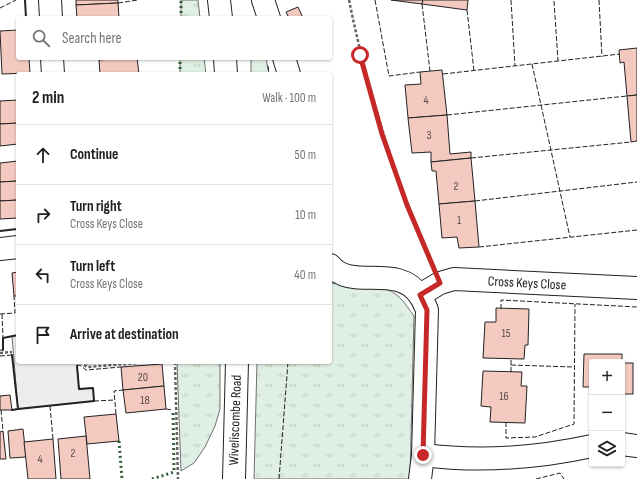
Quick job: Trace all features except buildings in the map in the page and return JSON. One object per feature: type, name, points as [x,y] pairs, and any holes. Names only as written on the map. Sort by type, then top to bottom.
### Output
[{"type":"street","points":[[50,0],[51,16]]},
{"type":"street","points":[[219,0],[221,16]]},
{"type":"street","points":[[263,0],[268,16]]},
{"type":"street","points":[[52,60],[53,72]]},
{"type":"street","points":[[225,60],[226,72]]},
{"type":"street","points":[[285,60],[288,72]]},
{"type":"street","points":[[0,249],[16,246]]},
{"type":"street","points":[[332,266],[349,277],[388,277],[406,284],[420,295],[427,310],[423,455],[420,479]]},
{"type":"street","name":"Cross Keys Close","points":[[420,295],[440,283],[454,279],[637,288]]},
{"type":"street","name":"Wiveliscombe Road","points":[[234,479],[237,364]]},
{"type":"street","points":[[625,444],[637,446]]},
{"type":"street","points":[[423,455],[522,458],[563,453],[589,447]]},
{"type":"path","points":[[349,0],[360,55],[382,134],[407,205],[440,283]]},
{"type":"path","points":[[0,353],[12,352]]},
{"type":"path","points":[[82,364],[86,367],[125,364]]},
{"type":"path","points":[[174,364],[178,479]]},
{"type":"green space","points":[[181,0],[198,0],[200,16],[181,16]]},
{"type":"green space","points":[[180,60],[204,60],[206,72],[180,72]]},
{"type":"green space","points":[[251,60],[266,60],[269,72],[251,72]]},
{"type":"green space","points":[[332,283],[382,288],[394,293],[400,298],[414,316],[410,479],[254,479],[257,364],[332,364]]},
{"type":"green space","points":[[177,364],[220,364],[220,409],[215,426],[205,447],[194,463],[181,471]]},
{"type":"shaded area","points":[[16,335],[16,364],[78,364],[79,389],[93,388],[94,401],[18,409],[12,336]]},
{"type":"hedge","points":[[181,0],[181,16]]},
{"type":"hedge","points":[[180,60],[180,72]]},
{"type":"hedge","points":[[152,479],[174,472],[173,410]]},
{"type":"hedge","points":[[119,441],[122,479]]},
{"type":"fence","points":[[0,8],[16,0]]},
{"type":"fence","points":[[118,3],[138,0]]},
{"type":"fence","points":[[375,0],[389,76],[420,72]]},
{"type":"fence","points":[[511,0],[515,66]]},
{"type":"fence","points":[[599,0],[602,57]]},
{"type":"fence","points":[[554,1],[558,61]]},
{"type":"fence","points":[[422,4],[430,71]]},
{"type":"fence","points":[[467,10],[474,71]]},
{"type":"fence","points":[[443,74],[620,54]]},
{"type":"fence","points":[[532,64],[570,237]]},
{"type":"fence","points":[[268,66],[269,72]]},
{"type":"fence","points":[[447,115],[627,96]]},
{"type":"fence","points":[[471,158],[631,142]]},
{"type":"fence","points":[[475,201],[637,182]]},
{"type":"fence","points":[[479,247],[637,230]]},
{"type":"fence","points":[[0,314],[15,313],[14,296]]},
{"type":"fence","points":[[501,309],[501,300],[637,307]]},
{"type":"fence","points":[[506,422],[506,438],[535,437],[574,424],[575,304]]},
{"type":"fence","points":[[2,314],[3,338]]},
{"type":"fence","points":[[0,356],[12,355]]},
{"type":"fence","points":[[511,359],[511,372]]},
{"type":"fence","points":[[279,479],[288,364]]},
{"type":"fence","points":[[77,366],[80,365],[86,370],[121,367]]},
{"type":"fence","points":[[511,365],[574,367]]},
{"type":"fence","points":[[116,414],[114,391],[123,390]]},
{"type":"fence","points":[[94,401],[115,400]]},
{"type":"fence","points":[[50,406],[53,439]]},
{"type":"fence","points":[[166,409],[173,410]]},
{"type":"fence","points":[[1,410],[3,431]]},
{"type":"fence","points":[[536,479],[560,473],[564,479]]},
{"type":"wall","points":[[25,0],[26,16]]},
{"type":"wall","points":[[0,231],[16,229]]},
{"type":"wall","points":[[3,350],[3,338],[16,335]]},
{"type":"wall","points":[[12,355],[18,409],[12,410]]},
{"type":"wall","points":[[18,409],[94,401],[93,388],[79,389],[77,366]]},
{"type":"route","points":[[360,55],[382,134],[407,205],[440,283],[420,295],[427,310],[423,455]]}]
